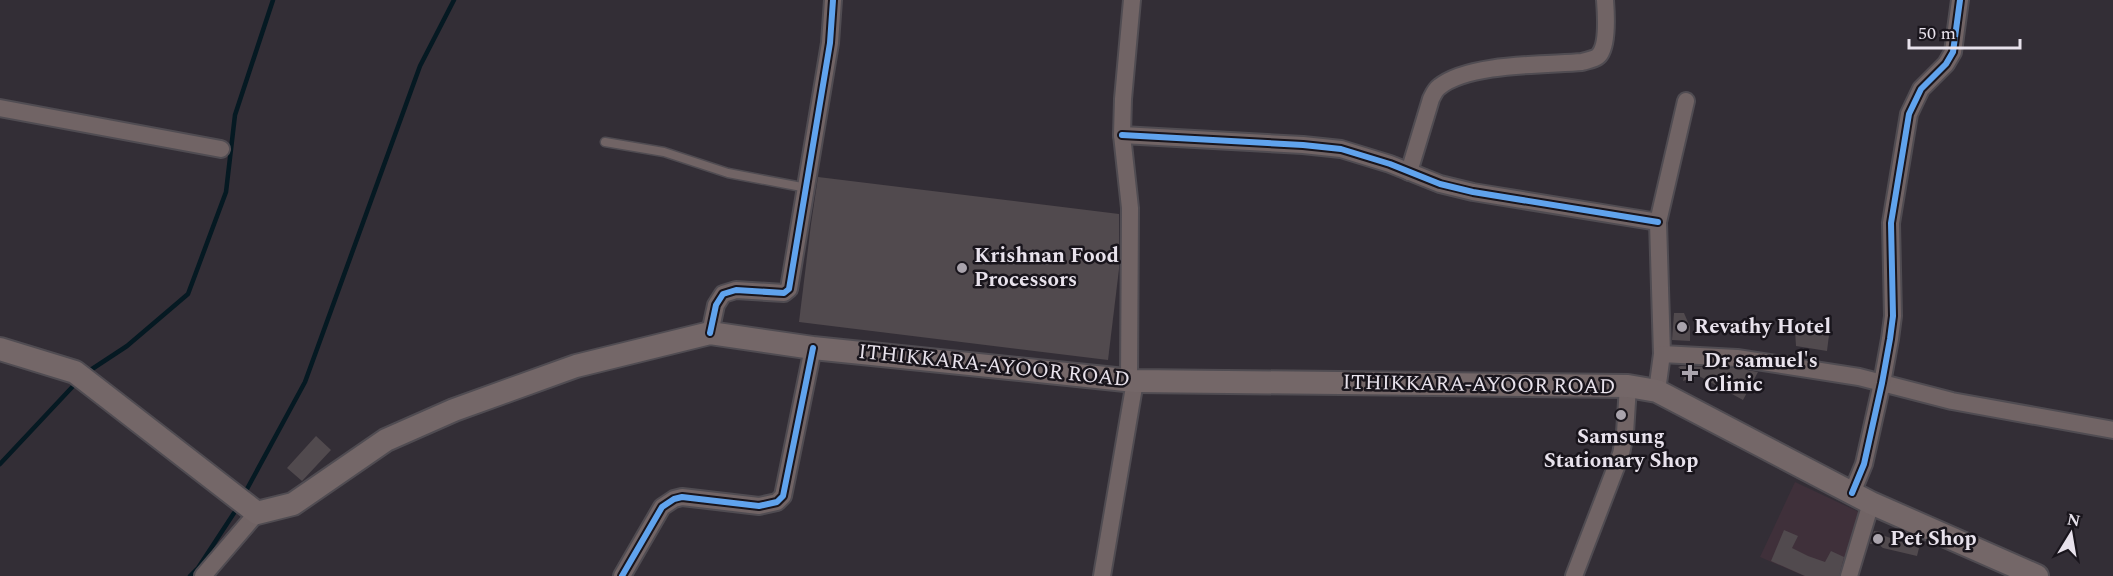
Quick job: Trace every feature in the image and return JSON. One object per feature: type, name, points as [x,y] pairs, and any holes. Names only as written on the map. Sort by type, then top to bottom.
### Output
[{"type":"main road","name":"ITHIKKARA-AYOOR ROAD","points":[[257,513],[293,504],[386,440],[454,410],[576,366],[710,333],[813,348],[1132,381],[1628,386],[1657,391],[1862,498],[2037,576]]},
{"type":"main road","points":[[0,349],[82,377],[257,513]]},
{"type":"street","points":[[710,333],[716,305],[723,294],[736,291],[784,293],[789,289],[830,43],[833,0]]},
{"type":"street","points":[[1101,576],[1132,381],[1130,208],[1122,135],[1132,0]]},
{"type":"street","points":[[1409,171],[1431,99],[1437,88],[1457,77],[1482,70],[1582,62],[1595,58],[1600,54],[1604,43],[1605,0]]},
{"type":"street","points":[[1849,576],[1862,498],[1864,464],[1882,382],[1893,316],[1891,223],[1909,114],[1921,89],[1946,64],[1953,52],[1960,0]]},
{"type":"street","points":[[1657,391],[1662,354],[1658,222],[1686,101]]},
{"type":"street","points":[[0,108],[221,149]]},
{"type":"street","points":[[1122,135],[1292,144],[1341,149],[1409,171],[1440,184],[1473,192],[1658,222]]},
{"type":"street","points":[[622,576],[662,507],[674,499],[682,497],[759,506],[777,502],[783,496],[813,348]]},
{"type":"street","points":[[1662,354],[1737,358],[1859,377],[1952,401],[2113,430]]},
{"type":"street","points":[[1574,576],[1621,454],[1625,433],[1628,386]]},
{"type":"street","points":[[203,576],[257,513]]},
{"type":"lane","points":[[605,142],[664,152],[728,173],[807,188]]},
{"type":"shaded area","points":[[1795,482],[1861,513],[1840,576],[1804,576],[1760,557]]},
{"type":"building","name":"Krishnan Food Processors","points":[[818,177],[1119,214],[1119,269],[1108,360],[799,322]]},
{"type":"building","name":"Revathy Hotel","points":[[1674,313],[1684,313],[1690,327],[1690,341],[1672,340]]},
{"type":"building","points":[[1795,330],[1829,335],[1827,351],[1796,346]]},
{"type":"building","points":[[1678,367],[1736,368],[1758,372],[1743,400],[1699,376],[1683,381],[1685,373]]},
{"type":"building","points":[[316,436],[331,450],[302,481],[287,468]]},
{"type":"building","points":[[1784,530],[1798,536],[1792,548],[1808,556],[1825,562],[1831,551],[1844,557],[1839,576],[1805,576],[1771,561]]},
{"type":"building","name":"Pet Shop","points":[[1874,531],[1919,548],[1917,556],[1883,548],[1877,543],[1870,544]]},
{"type":"waterway","points":[[86,373],[127,346],[188,294],[226,192],[235,115],[273,0]]},
{"type":"waterway","points":[[247,489],[305,382],[420,66],[454,0]]},
{"type":"waterway","points":[[0,464],[76,383]]},
{"type":"waterway","points":[[190,576],[198,568],[234,513]]},
{"type":"cycle path","points":[[710,333],[716,305],[723,294],[736,290],[784,293],[789,289],[830,43],[833,0]]},
{"type":"cycle path","points":[[1852,493],[1864,464],[1890,339],[1893,316],[1891,223],[1909,114],[1921,89],[1946,64],[1953,52],[1960,0]]},
{"type":"cycle path","points":[[1122,135],[1341,149],[1390,164],[1440,184],[1473,192],[1658,222]]},
{"type":"cycle path","points":[[622,576],[662,507],[674,499],[682,497],[759,506],[777,502],[783,496],[813,348]]},
{"type":"place","name":"Krishnan Food Processors","points":[[962,268]]},
{"type":"place","name":"Revathy Hotel","points":[[1682,327]]},
{"type":"place","name":"Dr samuel's Clinic","points":[[1690,373]]},
{"type":"place","name":"Samsung Stationary Shop","points":[[1621,415]]},
{"type":"place","name":"Pet Shop","points":[[1878,539]]}]
